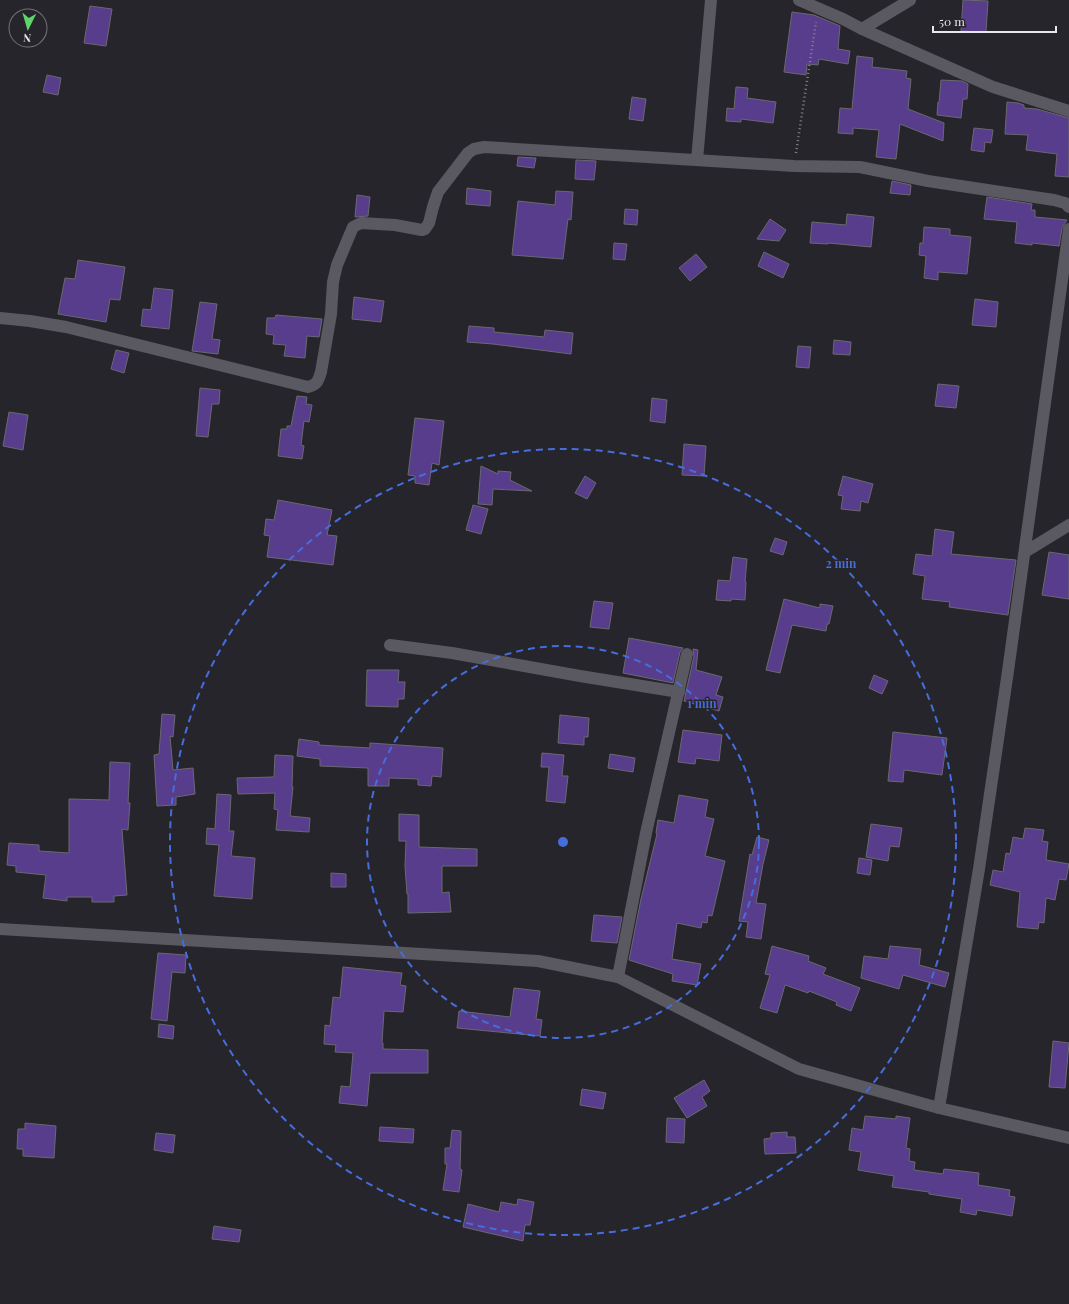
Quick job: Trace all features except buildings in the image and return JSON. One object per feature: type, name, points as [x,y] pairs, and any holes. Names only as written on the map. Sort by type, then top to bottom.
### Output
[{"type":"street","points":[[697,160],[711,0]]},
{"type":"street","points":[[799,0],[993,87],[1069,111]]},
{"type":"street","points":[[862,29],[910,0]]},
{"type":"street","points":[[0,318],[66,327],[308,387],[315,385],[318,380],[331,314],[333,282],[336,265],[353,227],[361,223],[395,225],[422,230],[426,229],[438,192],[468,153],[474,149],[484,147],[794,166],[860,167],[928,181],[1054,200],[1065,203],[1069,207]]},
{"type":"street","points":[[939,1108],[979,869],[1025,552],[1069,229]]},
{"type":"street","points":[[1025,552],[1069,525]]},
{"type":"street","points":[[390,645],[452,653],[679,692]]},
{"type":"street","points":[[618,977],[646,833],[687,654]]},
{"type":"street","points":[[0,929],[538,961],[618,977],[799,1069],[939,1108],[1069,1138]]},
{"type":"path","points":[[794,166],[818,9]]}]
